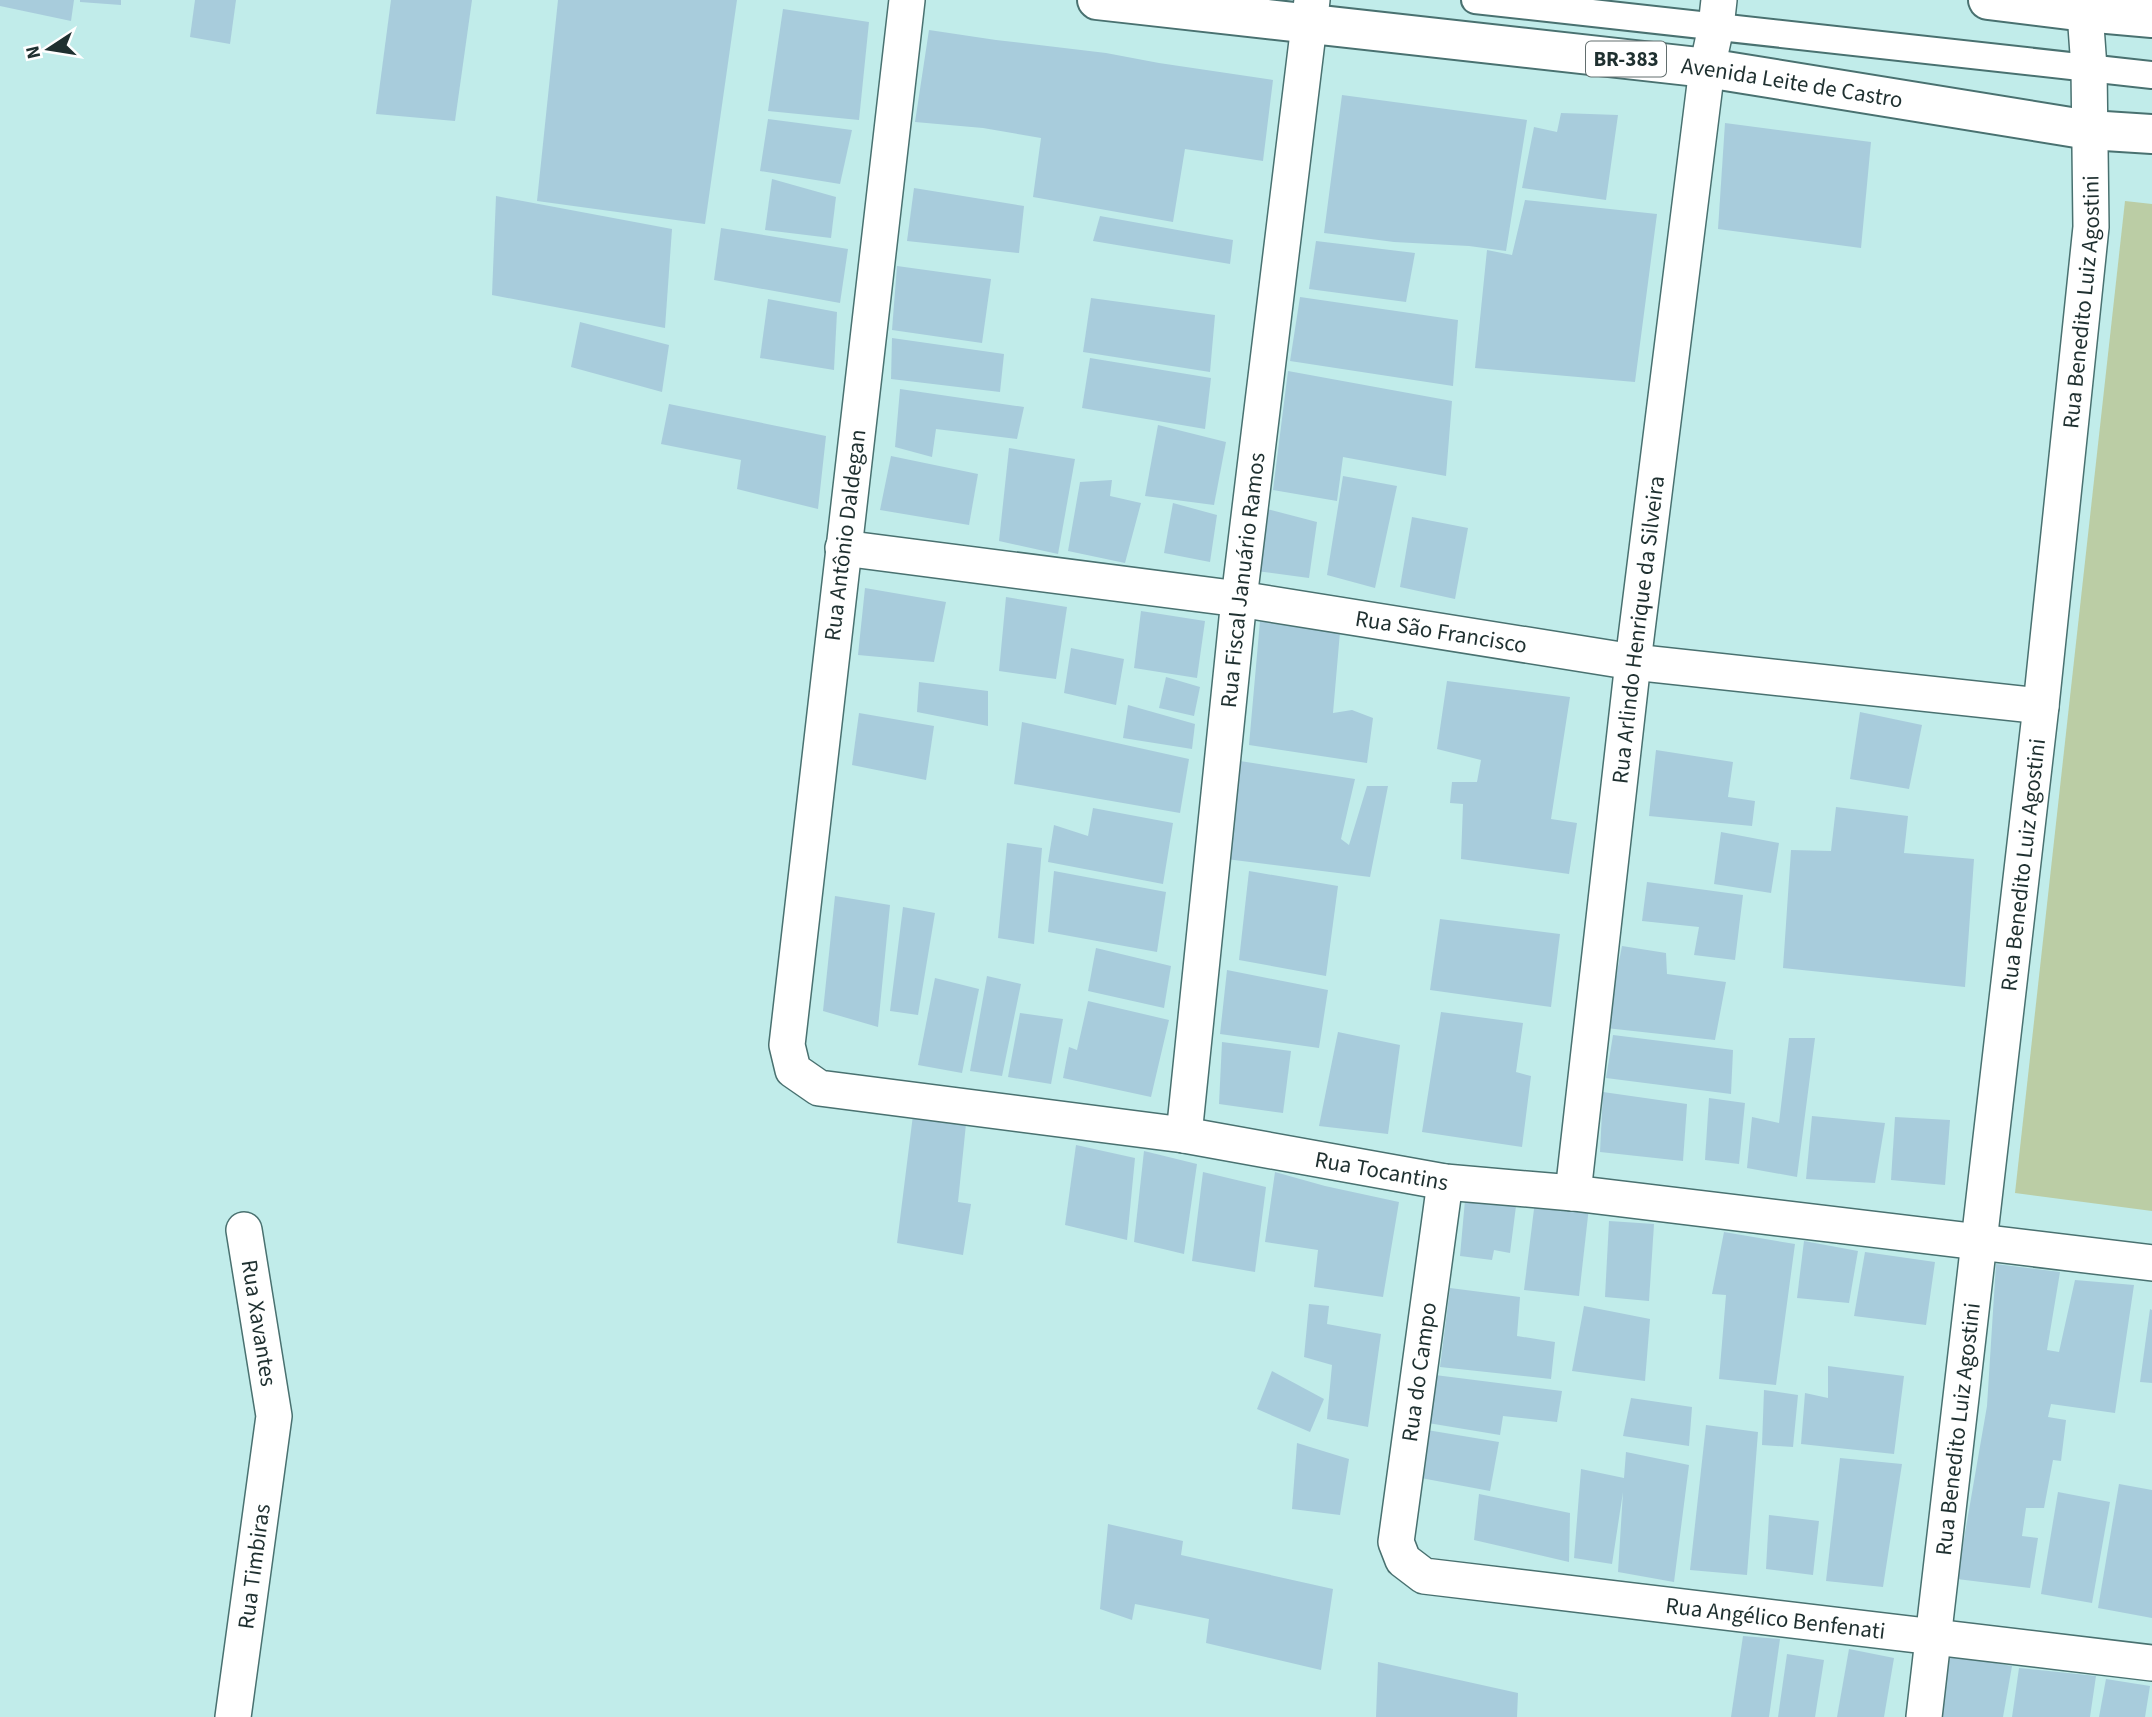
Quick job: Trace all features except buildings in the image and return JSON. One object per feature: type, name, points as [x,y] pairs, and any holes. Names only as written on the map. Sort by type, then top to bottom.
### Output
[{"type":"highway","name":"Avenida Leite de Castro","points":[[1097,0],[1311,12],[1707,68],[2089,130],[2152,134]]},
{"type":"highway","points":[[1988,0],[2152,18]]},
{"type":"street","name":"Rua Antônio Daldegan","points":[[793,1070],[787,1045],[907,0]]},
{"type":"street","points":[[1475,0],[1718,14],[2152,75]]},
{"type":"street","name":"Rua Fiscal Januário Ramos","points":[[1184,1135],[1239,599],[1311,12]]},
{"type":"street","name":"Rua Benedito Luiz Agostini","points":[[1924,1717],[2041,706],[2091,227],[2089,68],[2085,12]]},
{"type":"street","name":"Rua Arlindo Henrique da Silveira","points":[[1573,1193],[1633,662],[1707,68],[1718,14]]},
{"type":"street","name":"Rua São Francisco","points":[[843,548],[1239,599],[1633,662],[2041,706]]},
{"type":"street","name":"Rua Tocantins","points":[[793,1070],[819,1088],[1184,1135],[1445,1182],[1573,1193],[2152,1263]]},
{"type":"street","name":"Rua do Campo","points":[[1403,1560],[1396,1542],[1445,1182]]},
{"type":"street","name":"Rua Xavantes","points":[[244,1230],[274,1416]]},
{"type":"street","name":"Rua Timbiras","points":[[233,1717],[274,1416]]},
{"type":"street","name":"Rua Angélico Benfenati","points":[[1403,1560],[1424,1576],[2152,1663]]},
{"type":"green space","points":[[2125,201],[2152,204],[2152,1211],[2015,1193]]}]
